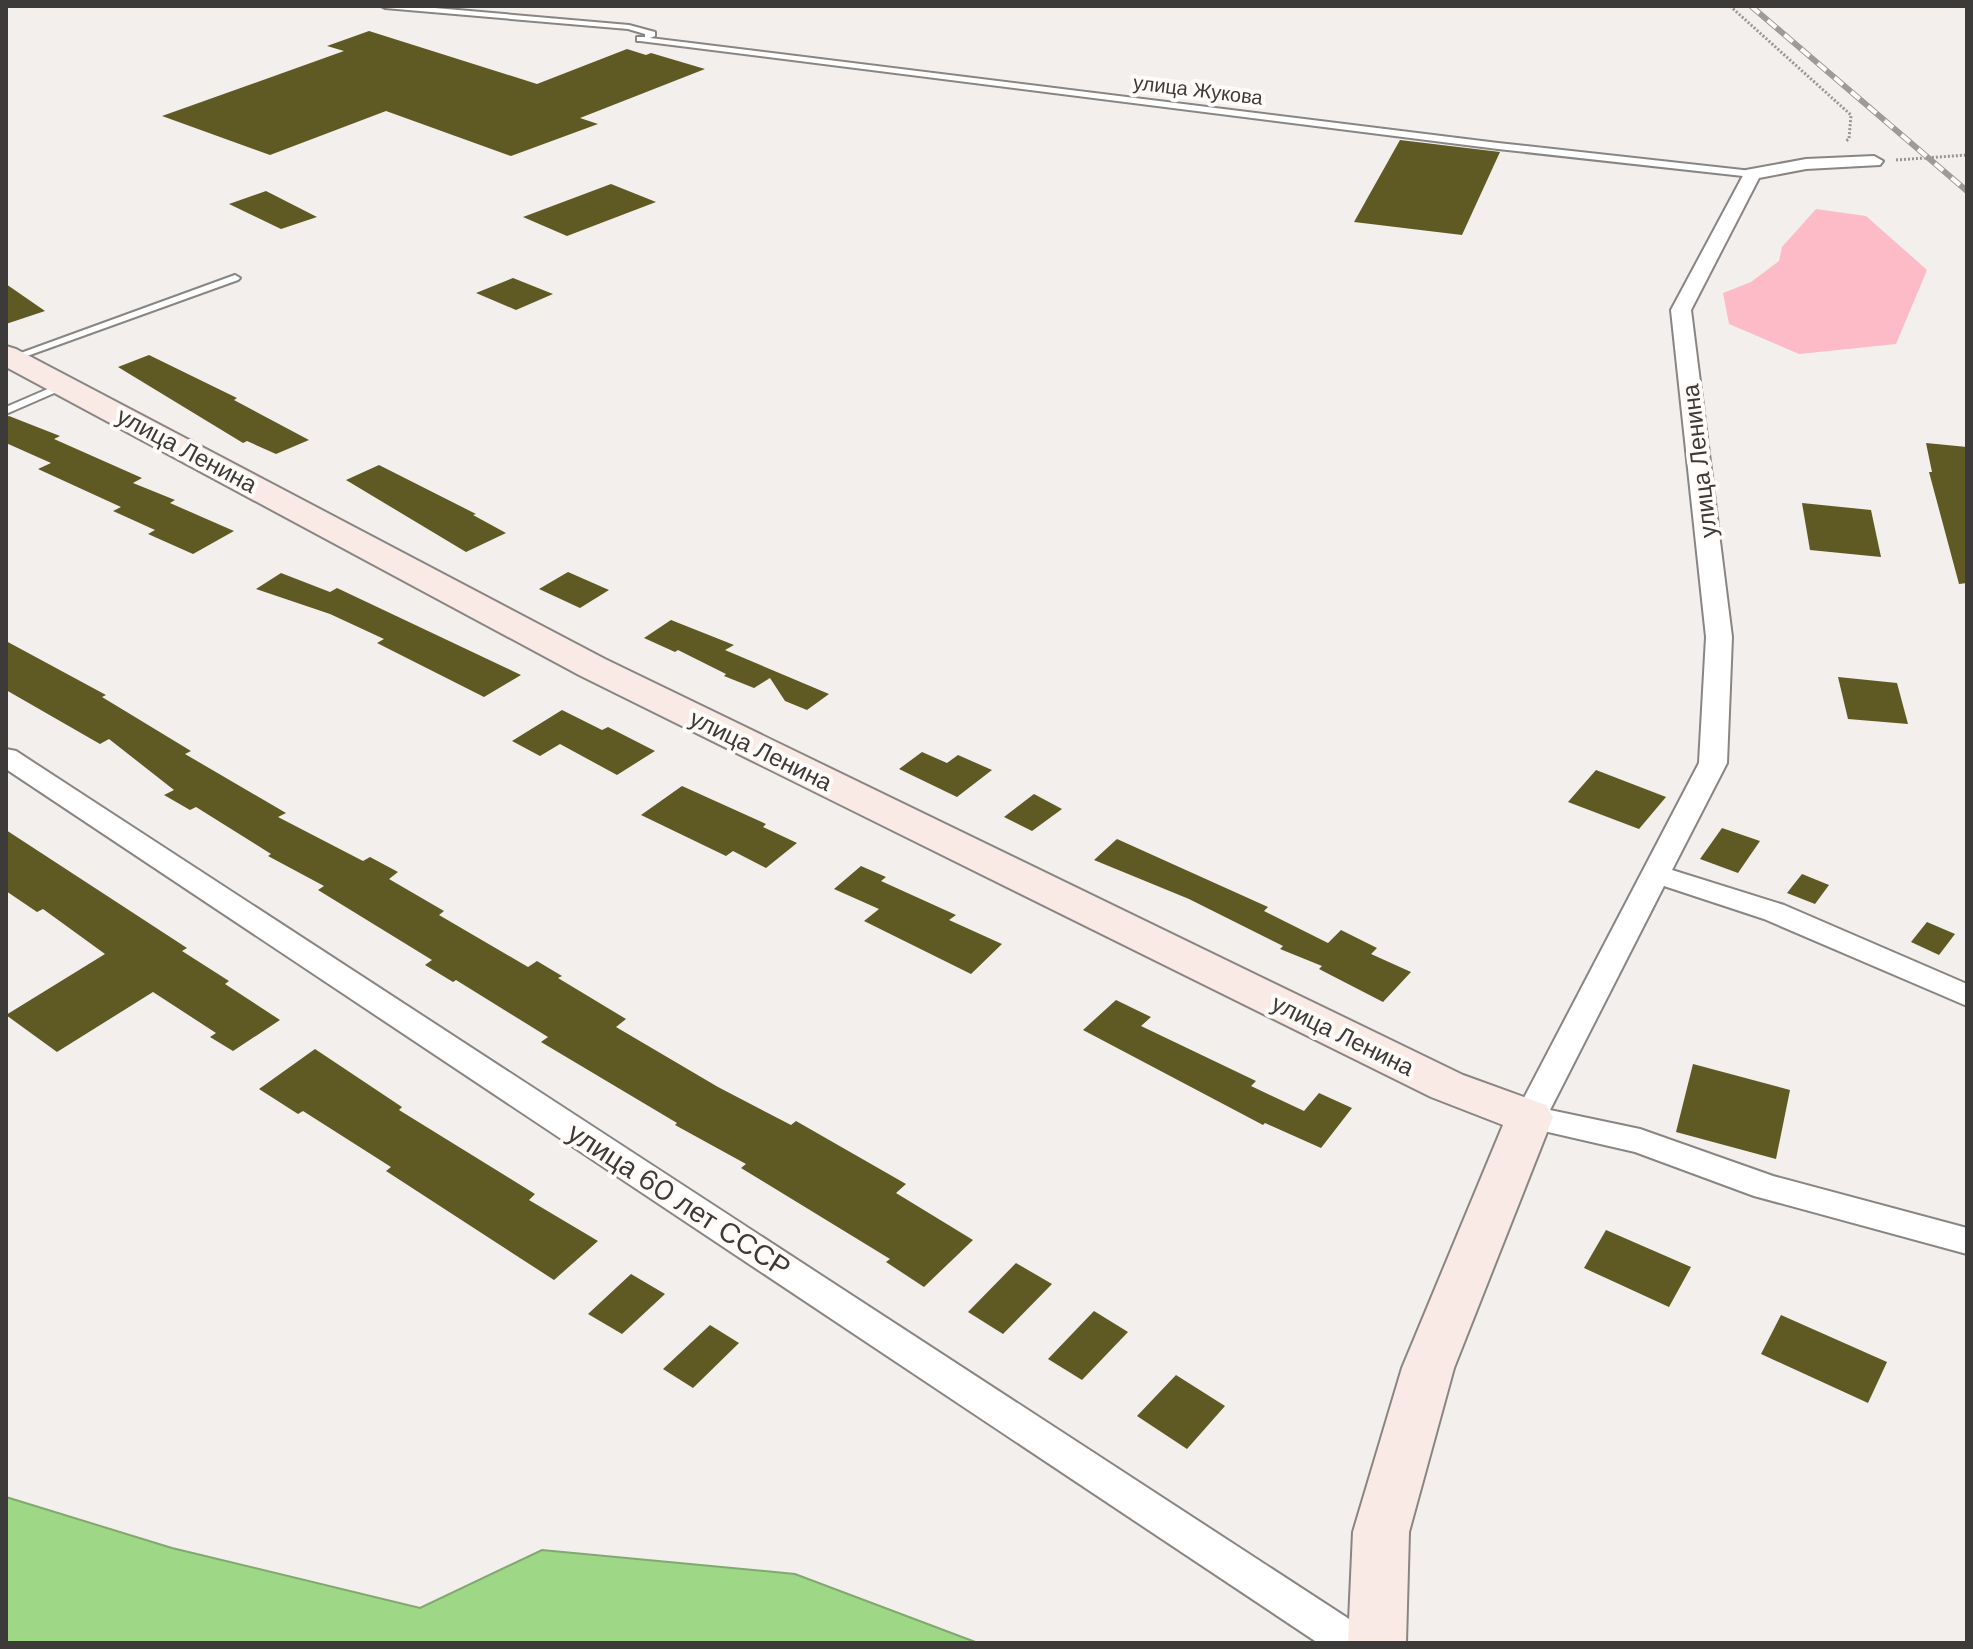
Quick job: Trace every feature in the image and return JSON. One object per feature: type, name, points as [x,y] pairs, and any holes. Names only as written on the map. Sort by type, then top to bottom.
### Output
[{"type":"street","points":[[1752,174],[1806,164],[1874,161]]},
{"type":"street","name":"улица Ленина","points":[[1377,1643],[1381,1532],[1428,1368],[1530,1117],[1713,763],[1719,637],[1681,310],[1752,174]]},
{"type":"street","name":"улица Ленина","points":[[9,357],[592,667],[1433,1080],[1530,1117],[1640,1141],[1766,1187],[1967,1241]]},
{"type":"street","name":"улица 60 лет СССР","points":[[6,757],[1352,1643]]},
{"type":"street","points":[[1656,874],[1774,912],[1967,996]]},
{"type":"lane","name":"улица Жукова","points":[[385,6],[629,27],[652,34],[640,39],[1498,146],[1752,174]]},
{"type":"lane","points":[[9,357],[235,278]]},
{"type":"lane","points":[[6,411],[64,385]]},
{"type":"path","points":[[1730,6],[1851,115],[1849,139],[1806,164]]},
{"type":"path","points":[[1874,161],[1967,155]]},
{"type":"shaded area","points":[[1816,209],[1866,216],[1927,270],[1896,344],[1799,354],[1729,324],[1723,293],[1751,282],[1779,261],[1782,247]]},
{"type":"shaded area","points":[[6,1497],[172,1548],[420,1608],[542,1550],[795,1574],[978,1643],[6,1643]]},
{"type":"building","points":[[369,31],[537,84],[627,49],[705,69],[580,118],[598,124],[511,156],[386,111],[270,155],[162,116],[344,51],[327,46]]},
{"type":"building","points":[[1400,140],[1500,152],[1462,235],[1354,222]]},
{"type":"building","points":[[611,184],[656,202],[567,236],[523,217]]},
{"type":"building","points":[[266,191],[317,217],[281,229],[229,204]]},
{"type":"building","points":[[513,278],[553,294],[516,310],[476,293]]},
{"type":"building","points":[[6,284],[45,311],[6,324]]},
{"type":"building","points":[[149,355],[237,398],[234,400],[309,440],[276,454],[247,441],[243,443],[118,367]]},
{"type":"building","points":[[6,417],[60,436],[54,439],[142,478],[133,483],[175,500],[170,503],[234,531],[193,554],[148,534],[155,530],[113,511],[121,507],[38,469],[51,463],[6,443]]},
{"type":"building","points":[[1926,443],[1967,447],[1967,583],[1959,584],[1929,472],[1932,472]]},
{"type":"building","points":[[379,465],[476,514],[473,515],[506,533],[466,552],[346,480]]},
{"type":"building","points":[[1802,503],[1871,510],[1881,557],[1810,550]]},
{"type":"building","points":[[568,572],[609,590],[580,608],[539,589]]},
{"type":"building","points":[[281,573],[330,592],[337,588],[521,675],[484,697],[377,643],[384,639],[330,614],[256,589]]},
{"type":"building","points":[[671,620],[734,645],[725,650],[829,694],[807,710],[785,701],[770,678],[754,688],[724,676],[726,674],[678,650],[675,652],[644,638]]},
{"type":"building","points":[[6,641],[106,695],[102,697],[191,751],[185,754],[286,813],[278,817],[363,861],[370,857],[398,872],[389,879],[444,911],[439,915],[528,967],[537,961],[562,976],[558,978],[626,1019],[616,1027],[718,1087],[791,1125],[796,1121],[906,1184],[896,1193],[973,1240],[924,1287],[886,1262],[890,1259],[741,1168],[746,1164],[675,1125],[677,1123],[541,1042],[548,1037],[456,980],[453,982],[425,965],[432,960],[318,890],[324,886],[268,856],[271,854],[196,807],[190,810],[164,795],[174,790],[109,739],[100,744],[6,690]]},
{"type":"building","points":[[1838,677],[1897,683],[1908,724],[1848,719]]},
{"type":"building","points":[[562,710],[602,730],[608,727],[655,751],[617,775],[560,744],[540,756],[512,741]]},
{"type":"building","points":[[922,752],[947,763],[958,755],[992,770],[957,797],[899,769]]},
{"type":"building","points":[[1596,770],[1666,797],[1639,829],[1568,802]]},
{"type":"building","points":[[682,786],[766,824],[763,827],[797,843],[766,868],[733,851],[726,856],[641,815]]},
{"type":"building","points":[[1034,794],[1062,809],[1032,831],[1004,817]]},
{"type":"building","points":[[1722,828],[1760,841],[1738,873],[1700,859]]},
{"type":"building","points":[[6,830],[187,948],[182,951],[229,981],[225,984],[280,1020],[233,1051],[210,1037],[216,1033],[153,992],[57,1052],[6,1015],[105,954],[43,909],[37,912],[6,891]]},
{"type":"building","points":[[1117,839],[1268,907],[1264,911],[1328,943],[1341,930],[1377,948],[1371,954],[1411,972],[1383,1002],[1319,969],[1322,966],[1280,949],[1283,946],[1189,899],[1094,860]]},
{"type":"building","points":[[861,866],[886,877],[881,881],[956,915],[949,920],[1002,944],[971,974],[864,921],[879,909],[834,889]]},
{"type":"building","points":[[1802,874],[1829,885],[1815,904],[1787,893]]},
{"type":"building","points":[[1927,922],[1955,934],[1939,955],[1911,942]]},
{"type":"building","points":[[1116,1000],[1151,1017],[1141,1026],[1256,1081],[1251,1086],[1304,1111],[1319,1093],[1352,1108],[1321,1148],[1265,1123],[1263,1125],[1083,1030]]},
{"type":"building","points":[[315,1049],[402,1107],[399,1110],[535,1194],[529,1200],[598,1241],[554,1280],[386,1171],[391,1167],[303,1111],[298,1114],[259,1089]]},
{"type":"building","points":[[1693,1064],[1790,1090],[1776,1159],[1676,1132]]},
{"type":"building","points":[[1606,1230],[1691,1267],[1669,1307],[1584,1268]]},
{"type":"building","points":[[1016,1263],[1052,1284],[1003,1334],[968,1312]]},
{"type":"building","points":[[631,1274],[665,1294],[622,1334],[588,1314]]},
{"type":"building","points":[[1094,1311],[1128,1332],[1082,1380],[1048,1359]]},
{"type":"building","points":[[1781,1315],[1887,1362],[1868,1403],[1761,1354]]},
{"type":"building","points":[[710,1325],[739,1343],[693,1388],[663,1369]]},
{"type":"building","points":[[1176,1375],[1225,1406],[1187,1449],[1137,1416]]},
{"type":"railway","points":[[1751,6],[1967,191]]}]
